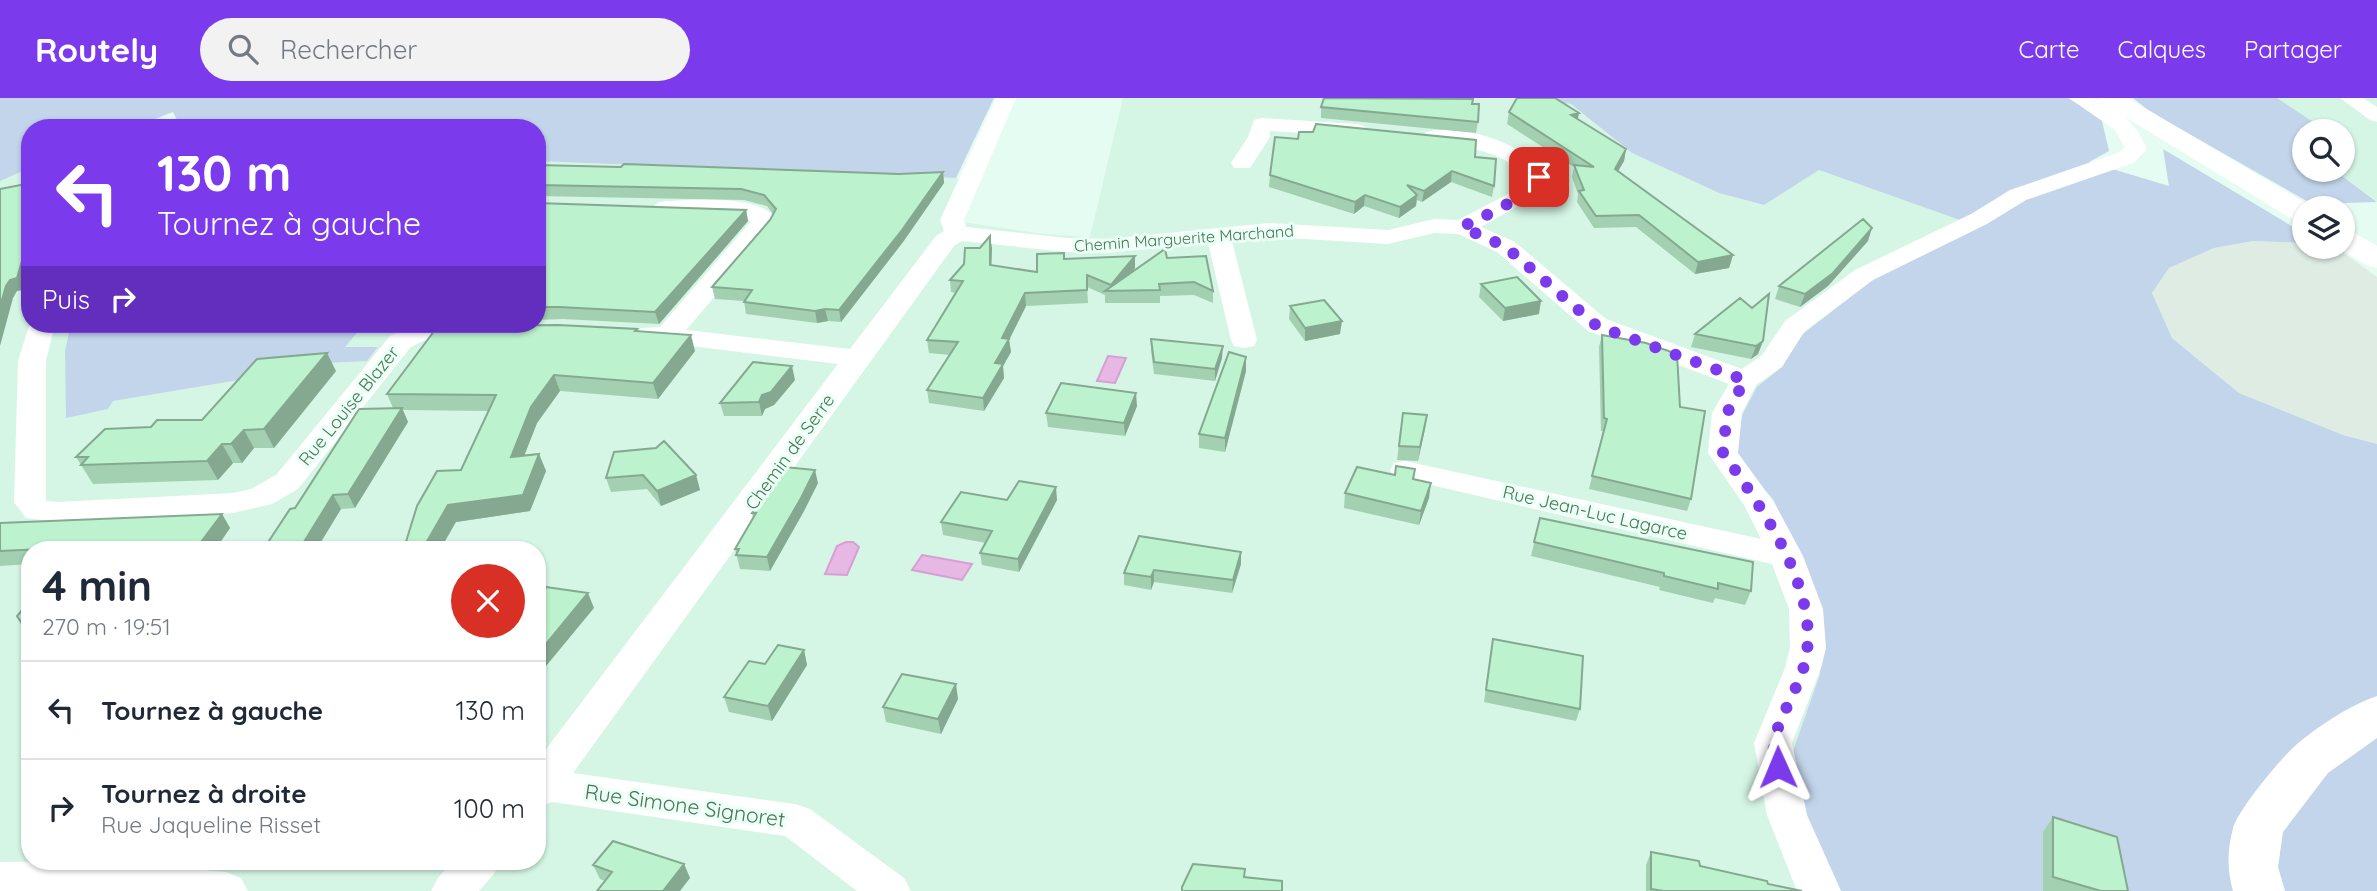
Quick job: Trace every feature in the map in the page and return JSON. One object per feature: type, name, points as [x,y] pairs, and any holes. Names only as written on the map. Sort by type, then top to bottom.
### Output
[{"type":"main road","points":[[2098,98],[2200,158],[2235,174]]},
{"type":"main road","points":[[2111,98],[2292,207]]},
{"type":"main road","points":[[2355,246],[2377,259]]},
{"type":"main road","points":[[2259,891],[2252,867],[2259,826],[2311,760],[2377,714]]},
{"type":"street","points":[[957,233],[952,220],[1006,98]]},
{"type":"street","points":[[1819,891],[1787,815],[1773,743],[1803,668],[1808,648],[1806,609],[1786,556],[1759,504],[1723,453],[1727,413],[1745,380],[1772,361],[1794,327],[1864,275],[1979,219],[2018,195],[2125,158],[2136,150],[2135,137],[2079,98]]},
{"type":"street","points":[[2350,98],[2377,117]]},
{"type":"street","points":[[1242,163],[1259,136],[1261,124],[1374,131]]},
{"type":"street","points":[[1416,135],[1490,143],[1505,149],[1530,166],[1539,177],[1536,185],[1462,227]]},
{"type":"street","points":[[648,207],[744,210],[757,213],[764,219],[759,230],[667,335]]},
{"type":"street","name":"Chemin Marguerite Marchand","points":[[957,233],[1067,245],[1106,246],[1293,230],[1388,237],[1434,226],[1462,227],[1483,234],[1506,247],[1597,326],[1745,380]]},
{"type":"street","name":"Chemin de Serre","points":[[546,781],[857,358],[945,241],[957,233]]},
{"type":"street","points":[[1218,235],[1244,340]]},
{"type":"street","name":"Rue Louise Blazer","points":[[40,333],[32,361],[30,502],[37,511],[58,512],[233,503],[261,497],[287,482],[400,342],[412,333]]},
{"type":"street","points":[[627,333],[667,335],[857,358]]},
{"type":"street","name":"Rue Jean-Luc Lagarce","points":[[1405,470],[1786,556]]},
{"type":"street","name":"Rue Simone Signoret","points":[[546,790],[795,821],[889,891]]},
{"type":"street","points":[[453,891],[471,870]]},
{"type":"street","points":[[0,880],[92,877],[226,891]]},
{"type":"shaded area","points":[[0,98],[994,98],[956,178],[546,161],[546,119],[176,119],[173,112],[155,119],[21,119],[21,172],[0,181]]},
{"type":"shaded area","points":[[1123,98],[1531,98],[1571,104],[1632,153],[1719,193],[1763,205],[1819,170],[1975,225],[1803,334],[1778,370],[1757,387],[1737,459],[1773,499],[1813,590],[1821,630],[1820,674],[1792,754],[1834,891],[0,891],[0,181],[21,172],[21,333],[546,333],[546,161],[976,179],[962,222],[1043,234],[1090,237]]},
{"type":"shaded area","points":[[1531,98],[2068,98],[2101,117],[2109,151],[2089,162],[2169,186],[2163,149],[2292,226],[2292,242],[2253,241],[2214,248],[2169,268],[2152,293],[2172,338],[2239,393],[2343,435],[2377,444],[2377,891],[1834,891],[1799,810],[1792,754],[1820,674],[1821,630],[1813,590],[1773,499],[1737,459],[1737,425],[1757,387],[1778,370],[1803,334],[1878,275],[1974,225],[1819,170],[1764,205],[1719,193],[1632,153],[1571,104]]},
{"type":"shaded area","points":[[2133,98],[2277,98],[2309,119],[2292,119],[2292,182],[2350,182],[2377,202],[2355,203],[2355,196],[2298,196],[2149,111]]},
{"type":"shaded area","points":[[2277,98],[2377,98],[2377,201],[2351,182],[2355,182],[2355,119],[2309,119]]},
{"type":"shaded area","points":[[2253,241],[2292,242],[2292,259],[2352,259],[2377,277],[2377,444],[2343,435],[2239,393],[2172,338],[2152,293],[2169,268],[2214,248]]},
{"type":"shaded area","points":[[69,333],[357,333],[345,347],[378,347],[367,361],[261,366],[251,378],[113,401],[108,409],[66,418],[65,351]]},
{"type":"shaded area","points":[[1108,356],[1126,358],[1115,383],[1097,381]]},
{"type":"shaded area","points":[[853,542],[859,547],[847,575],[825,574],[837,546]]},
{"type":"shaded area","points":[[922,555],[972,564],[962,580],[912,570]]},
{"type":"building","points":[[1324,98],[1473,99],[1472,104],[1479,104],[1478,122],[1321,107]]},
{"type":"building","points":[[1517,98],[1555,98],[1579,113],[1571,115],[1626,149],[1615,169],[1733,255],[1698,262],[1639,215],[1596,216],[1579,191],[1584,190],[1574,165],[1594,167],[1509,112]]},
{"type":"building","points":[[1316,124],[1476,140],[1475,157],[1496,159],[1494,186],[1452,171],[1424,191],[1407,185],[1417,195],[1400,207],[1365,195],[1355,202],[1270,175],[1275,137],[1298,139],[1299,132],[1313,132]]},
{"type":"building","points":[[624,164],[899,174],[943,172],[902,230],[839,310],[815,311],[744,302],[752,290],[712,287],[770,220],[776,209],[764,195],[741,189],[546,185],[546,165],[621,167]]},
{"type":"building","points":[[21,185],[21,264],[17,278],[10,280],[6,286],[0,307],[0,189]]},
{"type":"building","points":[[546,203],[746,210],[655,312],[546,307]]},
{"type":"building","points":[[1863,219],[1872,228],[1833,273],[1805,294],[1779,286]]},
{"type":"building","points":[[990,236],[990,265],[1037,272],[1037,254],[1064,253],[1064,259],[1135,256],[1111,285],[1087,275],[1087,290],[1025,293],[1002,338],[1009,339],[995,363],[1003,364],[983,398],[927,390],[958,342],[927,340],[963,281],[950,280],[964,264],[965,248],[980,248]]},
{"type":"building","points":[[1165,249],[1167,258],[1206,256],[1213,291],[1194,282],[1159,284],[1160,290],[1105,291]]},
{"type":"building","points":[[1517,277],[1541,301],[1505,308],[1481,284]]},
{"type":"building","points":[[1769,294],[1763,341],[1756,346],[1695,334],[1740,298],[1752,308]]},
{"type":"building","points":[[1324,300],[1342,321],[1305,328],[1290,306]]},
{"type":"building","points":[[546,325],[637,329],[635,331],[691,335],[653,383],[554,375],[531,407],[511,457],[539,454],[523,495],[448,505],[427,541],[406,541],[417,506],[437,471],[461,470],[496,395],[387,394],[433,333],[546,333]]},
{"type":"building","points":[[1602,335],[1646,343],[1677,354],[1680,407],[1705,411],[1691,499],[1592,476],[1607,419],[1604,418]]},
{"type":"building","points":[[1151,339],[1223,346],[1215,369],[1154,362]]},
{"type":"building","points":[[1229,352],[1246,357],[1225,438],[1199,434]]},
{"type":"building","points":[[327,353],[264,429],[244,430],[231,444],[222,444],[207,461],[81,465],[88,457],[76,457],[105,429],[151,427],[157,420],[202,420],[257,359]]},
{"type":"building","points":[[753,362],[792,366],[771,392],[762,395],[759,402],[720,403]]},
{"type":"building","points":[[1061,383],[1136,393],[1124,423],[1046,413]]},
{"type":"building","points":[[402,408],[348,494],[333,495],[305,541],[269,541],[290,509],[295,508],[359,409]]},
{"type":"building","points":[[1403,413],[1427,415],[1420,447],[1399,446]]},
{"type":"building","points":[[664,441],[696,475],[657,491],[643,475],[606,478],[614,452],[656,448]]},
{"type":"building","points":[[1396,466],[1415,469],[1413,479],[1431,483],[1421,511],[1345,493],[1357,467],[1395,475]]},
{"type":"building","points":[[785,467],[815,470],[767,557],[736,555],[739,549],[735,549],[756,513],[752,513]]},
{"type":"building","points":[[1019,481],[1056,487],[1018,559],[980,553],[992,531],[941,522],[961,492],[1007,500]]},
{"type":"building","points":[[222,514],[202,541],[21,541],[21,550],[0,551],[0,523]]},
{"type":"building","points":[[1540,518],[1753,562],[1751,591],[1718,583],[1718,589],[1664,576],[1664,573],[1534,542]]},
{"type":"building","points":[[1139,536],[1241,552],[1233,580],[1154,570],[1151,577],[1124,573]]},
{"type":"building","points":[[546,587],[588,593],[546,644]]},
{"type":"building","points":[[1493,639],[1583,656],[1580,709],[1486,690]]},
{"type":"building","points":[[778,645],[804,650],[768,706],[724,697],[749,661],[765,664]]},
{"type":"building","points":[[902,674],[956,684],[938,719],[883,707]]},
{"type":"building","points":[[2053,817],[2117,837],[2128,891],[2101,891],[2053,877]]},
{"type":"building","points":[[613,841],[684,864],[663,891],[597,891],[612,872],[593,865]]},
{"type":"building","points":[[1651,852],[1699,861],[1700,866],[1802,891],[1651,889]]},
{"type":"building","points":[[1193,864],[1245,869],[1244,877],[1282,881],[1282,891],[1182,891]]},
{"type":"route","points":[[1539,177],[1536,185],[1462,227],[1476,231],[1506,247],[1597,326],[1745,380],[1727,413],[1723,453],[1759,504],[1786,556],[1806,609],[1808,648],[1803,668],[1773,743],[1778,767]]}]
